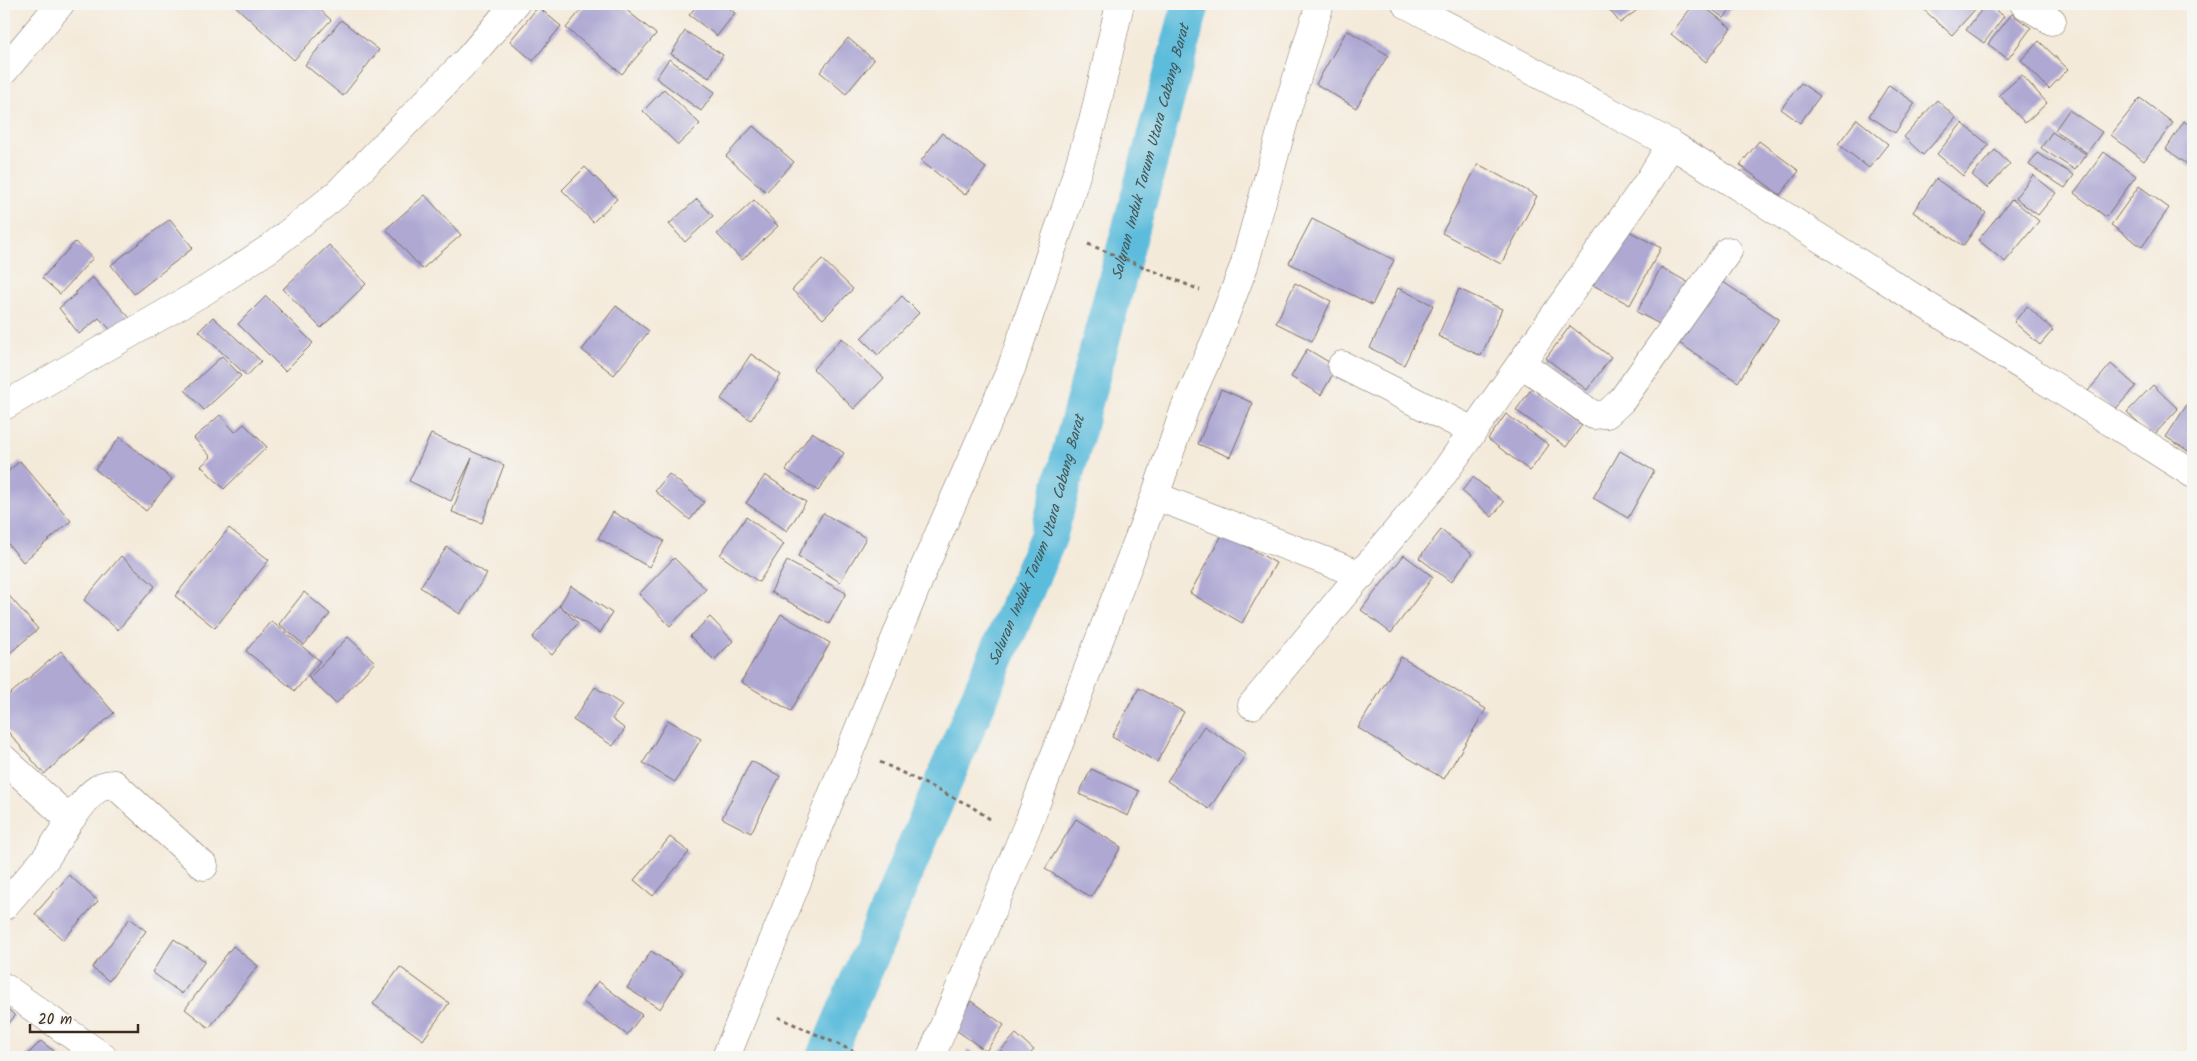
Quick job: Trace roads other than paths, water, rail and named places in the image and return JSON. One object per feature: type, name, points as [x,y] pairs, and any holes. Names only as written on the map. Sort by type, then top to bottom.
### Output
[{"type":"street","points":[[4,72],[60,4]]},
{"type":"street","points":[[4,406],[206,290],[270,248],[337,194],[468,58],[515,4]]},
{"type":"street","points":[[726,1057],[922,575],[1010,369],[1092,126],[1120,4]]},
{"type":"street","points":[[931,1057],[1028,824],[1154,496],[1185,408],[1216,339],[1244,266],[1289,103],[1320,4]]},
{"type":"street","points":[[1406,4],[1661,160],[2193,474]]},
{"type":"street","points":[[2024,4],[2052,21]]},
{"type":"street","points":[[1252,705],[1362,575],[1439,480],[1661,160]]},
{"type":"street","points":[[1521,363],[1593,414],[1607,414],[1622,400],[1728,251]]},
{"type":"street","points":[[1342,365],[1473,431]]},
{"type":"street","points":[[1154,496],[1362,575]]},
{"type":"street","points":[[4,760],[70,820]]},
{"type":"street","points":[[4,906],[46,858],[70,820],[95,791],[104,784],[114,784],[204,866]]},
{"type":"street","points":[[4,987],[102,1057]]},
{"type":"waterway","name":"Saluran Induk Tarum Utara Cabang Barat","points":[[826,1057],[1048,537],[1191,4]]}]
